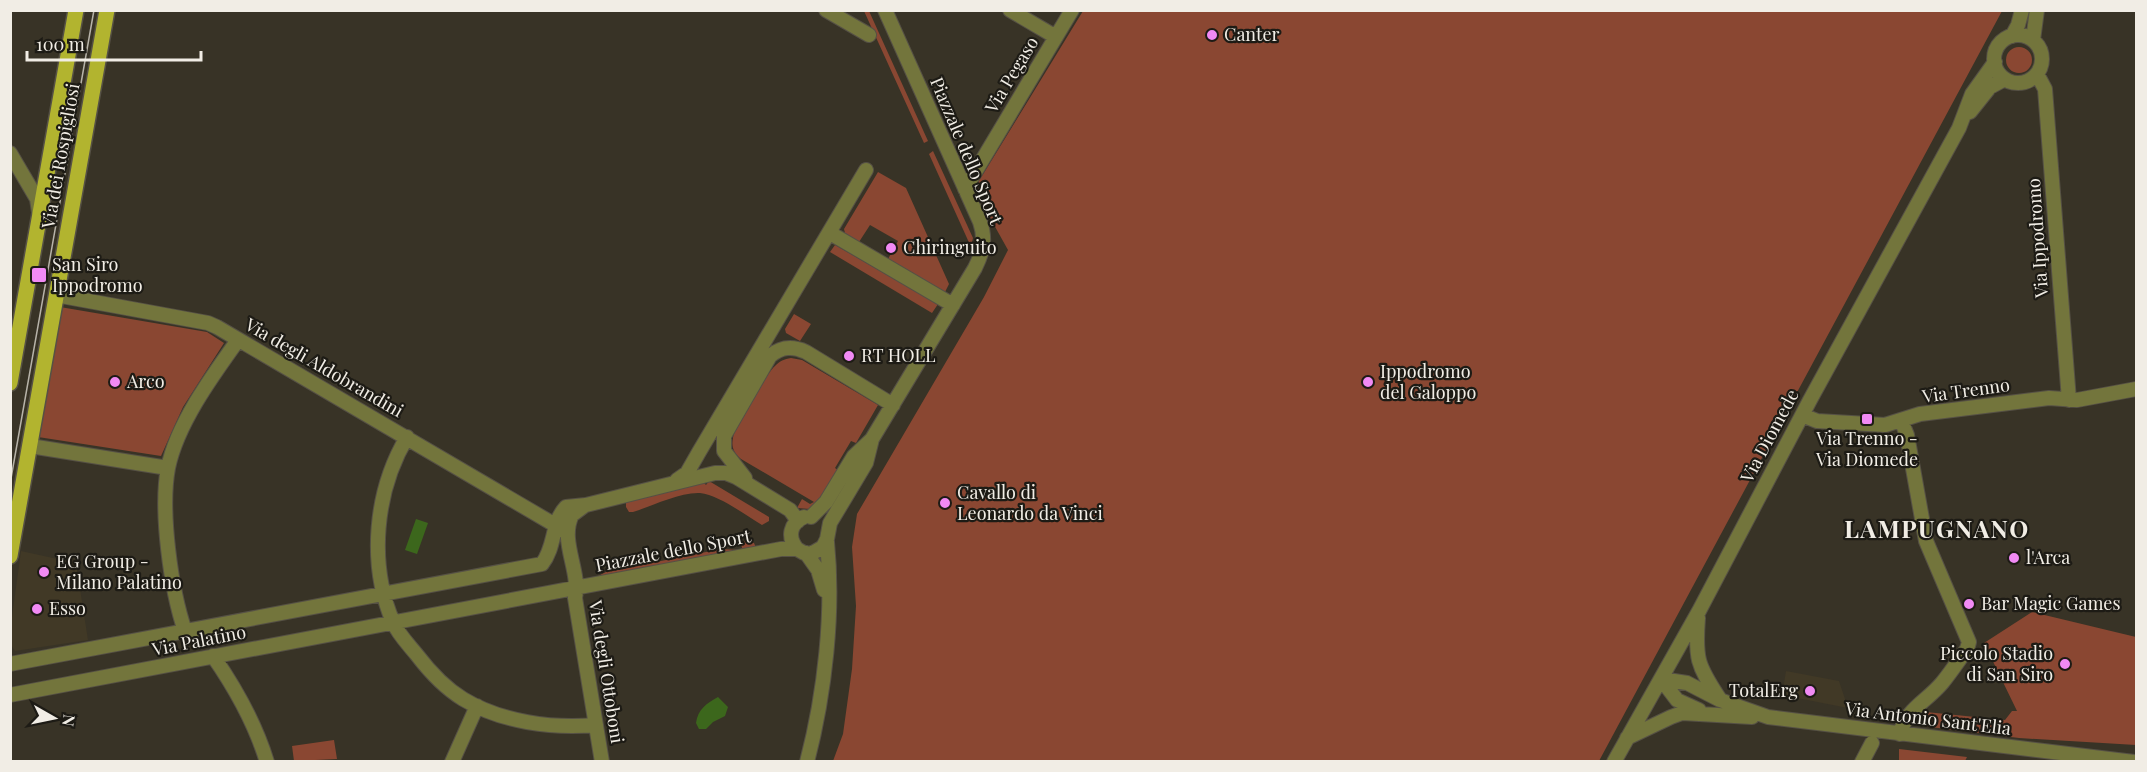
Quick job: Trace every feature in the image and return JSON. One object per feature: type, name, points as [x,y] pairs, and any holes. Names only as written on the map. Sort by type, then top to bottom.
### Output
[{"type":"main road","name":"Via dei Rospigliosi","points":[[10,383],[76,10]]},
{"type":"main road","name":"Via dei Rospigliosi","points":[[10,556],[107,10]]},
{"type":"street","points":[[826,10],[869,35]]},
{"type":"street","name":"Piazzale dello Sport","points":[[804,519],[826,502],[854,456],[872,439],[978,262],[984,243],[982,228],[885,10]]},
{"type":"street","points":[[1010,10],[1056,37]]},
{"type":"street","name":"Via Pegaso","points":[[965,189],[1072,10]]},
{"type":"street","points":[[2012,36],[2023,36],[2033,40],[2040,49],[2042,58],[2037,74],[2022,83],[2005,79],[1998,72],[1995,62],[1998,46],[2012,36],[2022,10]]},
{"type":"street","points":[[2033,40],[2037,10]]},
{"type":"street","name":"Via Diomede","points":[[1614,762],[1699,611],[1802,415],[1959,128],[1972,94],[1995,62]]},
{"type":"street","name":"Via Ippodromo","points":[[2037,74],[2045,89],[2069,400]]},
{"type":"street","name":"Via Diomede","points":[[1959,128],[1990,87],[2005,79]]},
{"type":"street","points":[[10,153],[24,173],[37,200],[40,217]]},
{"type":"street","points":[[24,173],[42,174],[49,167]]},
{"type":"street","points":[[675,482],[687,473],[866,170]]},
{"type":"street","points":[[830,233],[952,305]]},
{"type":"street","name":"Via degli Aldobrandini","points":[[56,295],[208,323],[555,523]]},
{"type":"street","points":[[185,631],[170,561],[166,503],[168,468],[177,442],[198,399],[238,340]]},
{"type":"street","points":[[751,486],[724,451],[724,436],[770,356],[777,351],[790,348],[806,352],[893,405]]},
{"type":"street","name":"Via Trenno","points":[[1802,415],[1817,421],[1885,425],[1920,414],[2038,399],[2069,400],[2136,389]]},
{"type":"street","points":[[1900,734],[1903,723],[1911,711],[1940,686],[1967,649],[1969,642],[1926,541],[1907,435],[1901,420]]},
{"type":"street","points":[[407,437],[387,481],[379,516],[378,542],[381,580],[393,622],[426,668],[463,699],[509,718],[539,724],[596,725]]},
{"type":"street","name":"Piazzale dello Sport","points":[[567,532],[577,588],[781,549],[818,552],[827,537],[830,523],[866,463],[872,439]]},
{"type":"street","points":[[30,446],[168,468]]},
{"type":"street","points":[[586,505],[572,514],[567,532],[555,523],[566,507],[586,505],[722,472],[732,475],[804,519],[823,522],[827,537],[829,565],[828,606],[819,708],[807,762]]},
{"type":"street","points":[[804,519],[793,526],[791,535],[793,544],[802,551],[823,582],[828,606]]},
{"type":"street","name":"Via Palatino","points":[[10,664],[542,564],[551,550],[555,523]]},
{"type":"street","points":[[555,592],[561,578],[573,572]]},
{"type":"street","name":"Via Palatino","points":[[10,695],[577,588]]},
{"type":"street","name":"Via degli Ottoboni","points":[[577,588],[575,598],[602,762]]},
{"type":"street","points":[[1699,611],[1696,652],[1699,665],[1720,700]]},
{"type":"street","points":[[213,656],[242,702],[261,741],[267,762]]},
{"type":"street","points":[[1661,679],[1677,700],[1716,715]]},
{"type":"street","name":"Via Antonio Sant'Elia","points":[[1661,679],[1687,683],[1720,700],[1768,717],[1900,734],[2036,756],[2134,762]]},
{"type":"street","points":[[452,762],[477,706]]},
{"type":"street","points":[[1627,738],[1682,713],[1768,717]]},
{"type":"street","points":[[1862,762],[1872,743]]},
{"type":"shaded area","points":[[864,11],[869,11],[928,141],[924,143]]},
{"type":"shaded area","name":"Ippodromo del Galoppo","points":[[1083,11],[2002,11],[1599,761],[833,761],[843,734],[852,669],[856,606],[852,547],[857,514],[984,297],[1008,250],[974,189]]},
{"type":"shaded area","points":[[2019,47],[2028,51],[2032,60],[2028,69],[2019,73],[2010,69],[2006,60],[2010,51]]},
{"type":"shaded area","points":[[933,151],[973,238],[971,247],[929,154]]},
{"type":"shaded area","points":[[878,172],[906,188],[949,284],[945,292],[888,259],[898,241],[870,225],[859,242],[845,233],[844,229]]},
{"type":"shaded area","points":[[835,245],[938,304],[932,313],[830,252]]},
{"type":"shaded area","points":[[60,307],[207,332],[224,343],[183,407],[161,456],[38,437]]},
{"type":"shaded area","points":[[794,314],[811,324],[800,341],[786,333],[785,329]]},
{"type":"shaded area","points":[[791,358],[802,360],[878,405],[856,443],[851,441],[835,468],[839,471],[821,501],[810,509],[797,508],[802,499],[810,504],[814,502],[741,459],[732,444],[739,423],[765,379],[779,363]]},
{"type":"shaded area","points":[[702,481],[706,485],[709,481],[769,517],[769,521],[762,525],[723,501],[700,493],[675,497],[633,512],[629,512],[626,507],[626,501]]},
{"type":"shaded area","points":[[416,519],[428,523],[417,554],[405,550]]},
{"type":"shaded area","points":[[741,542],[754,543],[756,548],[594,578],[606,572],[721,549],[739,550],[742,548]]},
{"type":"shaded area","points":[[21,551],[76,563],[88,640],[15,651],[11,645],[11,624]]},
{"type":"shaded area","name":"Piccolo Stadio di San Siro","points":[[2032,612],[2136,637],[2136,745],[2019,738],[1919,724],[1926,712],[2005,720],[2012,711],[2017,711],[1984,643]]},
{"type":"shaded area","points":[[1786,671],[1839,681],[1848,708],[1782,695]]},
{"type":"shaded area","points":[[718,697],[728,707],[725,716],[713,722],[706,729],[699,729],[696,723],[701,710]]},
{"type":"shaded area","points":[[334,740],[337,759],[294,761],[292,746]]},
{"type":"shaded area","points":[[1899,749],[1967,757],[1965,761],[1899,761]]},
{"type":"tram line","points":[[10,484],[94,10]]},
{"type":"place","name":"Canter","points":[[1212,35]]},
{"type":"place","name":"Chiringuito","points":[[891,248]]},
{"type":"place","name":"San Siro Ippodromo","points":[[39,275]]},
{"type":"place","name":"RT HOLL","points":[[849,356]]},
{"type":"place","name":"Arco","points":[[115,382]]},
{"type":"place","name":"Ippodromo del Galoppo","points":[[1368,382]]},
{"type":"place","name":"Via Trenno - Via Diomede","points":[[1867,419]]},
{"type":"place","name":"Cavallo di Leonardo da Vinci","points":[[945,503]]},
{"type":"place","name":"l'Arca","points":[[2014,558]]},
{"type":"place","name":"EG Group - Milano Palatino","points":[[44,572]]},
{"type":"place","name":"Bar Magic Games","points":[[1969,604]]},
{"type":"place","name":"Esso","points":[[37,609]]},
{"type":"place","name":"Piccolo Stadio di San Siro","points":[[2065,664]]},
{"type":"place","name":"TotalErg","points":[[1810,691]]},
{"type":"district","name":"LAMPUGNANO","points":[[1937,530]]}]
